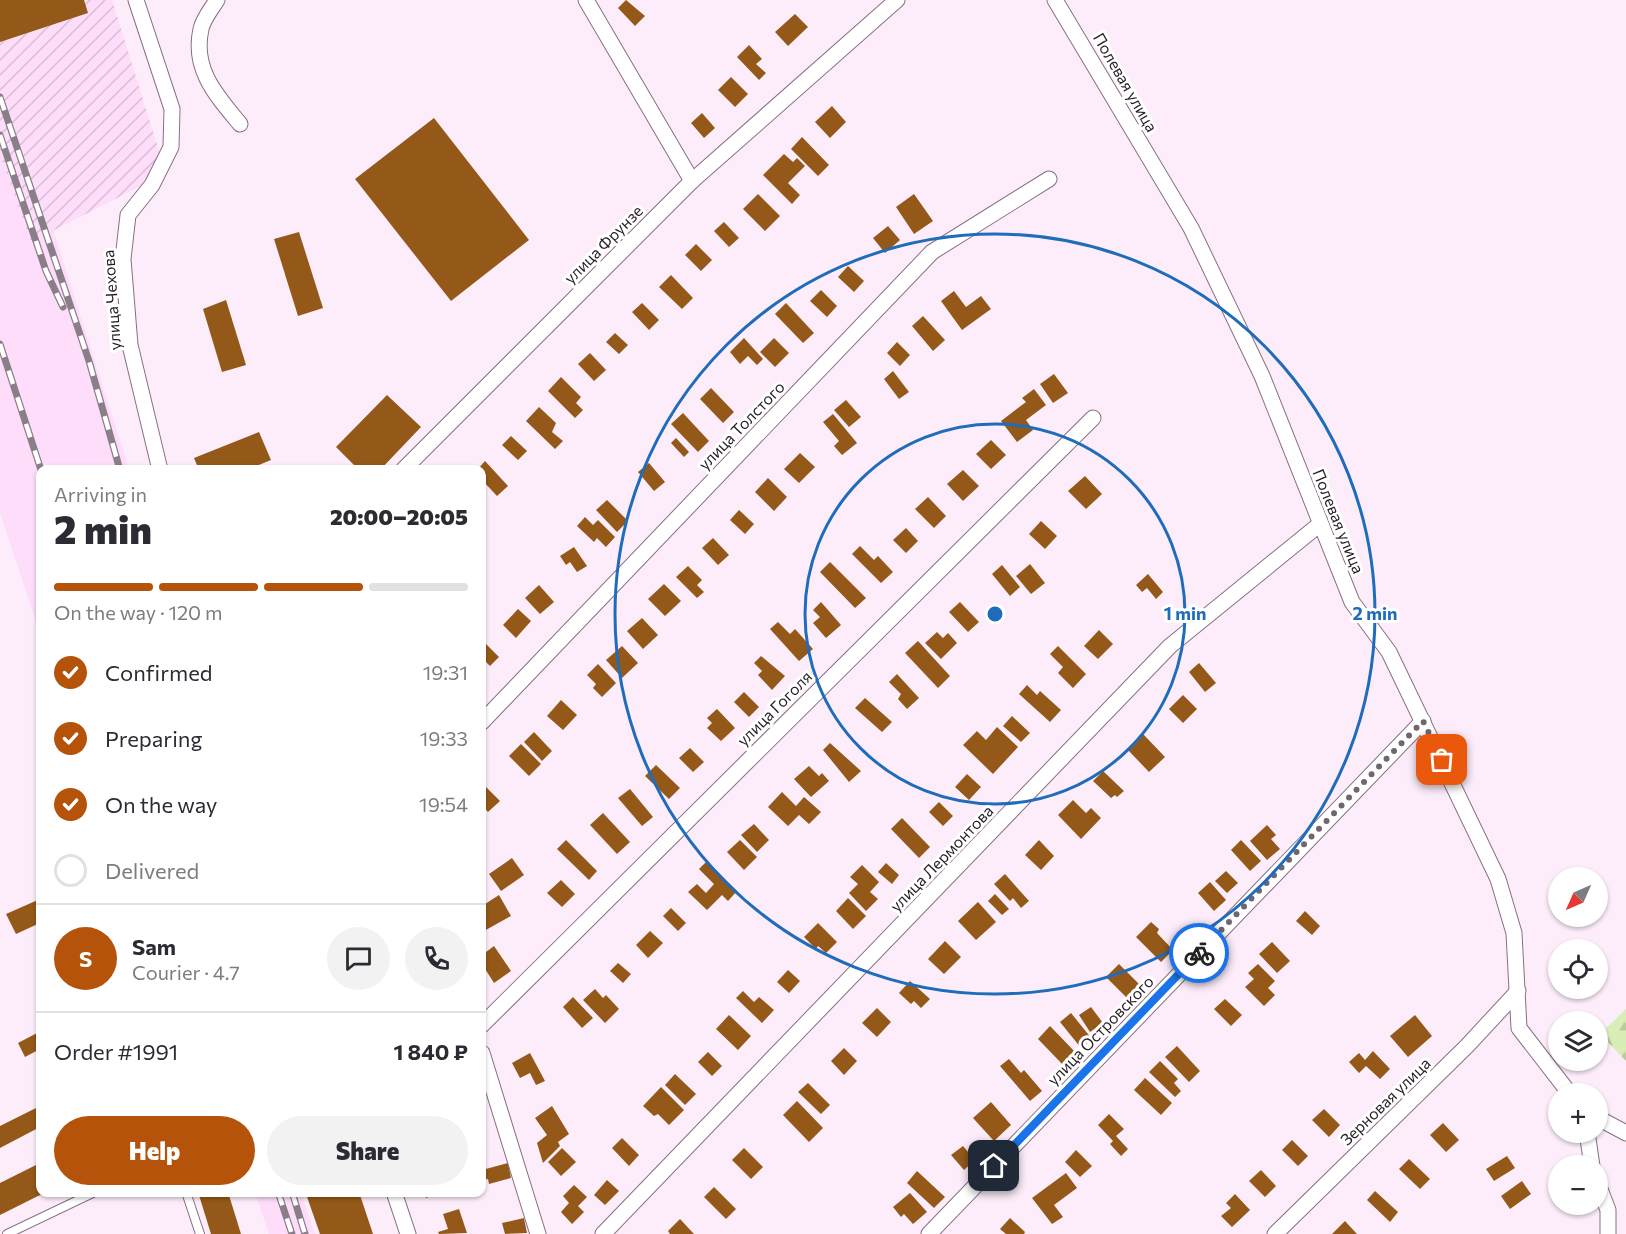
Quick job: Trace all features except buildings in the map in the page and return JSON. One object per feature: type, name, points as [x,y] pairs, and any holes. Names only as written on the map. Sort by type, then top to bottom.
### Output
[{"type":"street","name":"улица Чехова","points":[[136,0],[172,109],[171,147],[152,185],[128,216],[123,260],[130,345],[158,465]]},
{"type":"street","points":[[217,0],[201,28],[200,67],[220,99],[240,124]]},
{"type":"street","points":[[587,0],[692,181]]},
{"type":"street","name":"улица Фрунзе","points":[[408,465],[692,181],[836,51],[897,0]]},
{"type":"street","name":"Полевая улица","points":[[1055,0],[1191,228],[1262,376],[1352,602],[1389,652],[1498,879],[1514,933],[1520,1028],[1562,1083]]},
{"type":"street","name":"улица Толстого","points":[[486,718],[932,252],[1049,179]]},
{"type":"street","name":"улица Гоголя","points":[[486,1021],[1093,418]]},
{"type":"street","name":"улица Лермонтова","points":[[603,1234],[1170,646],[1320,524]]},
{"type":"street","name":"улица Островского","points":[[928,1234],[1423,721]]},
{"type":"street","name":"Зерновая улица","points":[[1275,1234],[1467,1046],[1518,991]]},
{"type":"street","points":[[486,1066],[538,1234]]},
{"type":"street","points":[[1608,1123],[1626,1133]]},
{"type":"street","points":[[396,1197],[408,1234]]},
{"type":"street","points":[[1608,1215],[1608,1234]]},
{"type":"lane","points":[[7,1234],[85,1197]]},
{"type":"lane","points":[[188,1197],[200,1234]]},
{"type":"shaded area","points":[[0,0],[112,0],[166,173],[31,242],[0,155]]},
{"type":"shaded area","points":[[0,155],[31,242],[53,229],[128,465],[36,465],[36,622],[0,513]]},
{"type":"shaded area","points":[[256,1197],[302,1197],[315,1234],[269,1234]]},
{"type":"green space","points":[[1626,1009],[1626,1061],[1608,1042],[1608,1026]]},
{"type":"railway","points":[[0,97],[89,361],[119,465]]},
{"type":"railway","points":[[0,135],[46,271],[63,307]]},
{"type":"railway","points":[[0,344],[39,465]]},
{"type":"railway","points":[[280,1197],[292,1234]]},
{"type":"railway","points":[[294,1197],[305,1234]]},
{"type":"way so far","points":[[1199,953],[1423,721],[1442,760]]},
{"type":"route","points":[[994,1166],[1199,953]]}]
